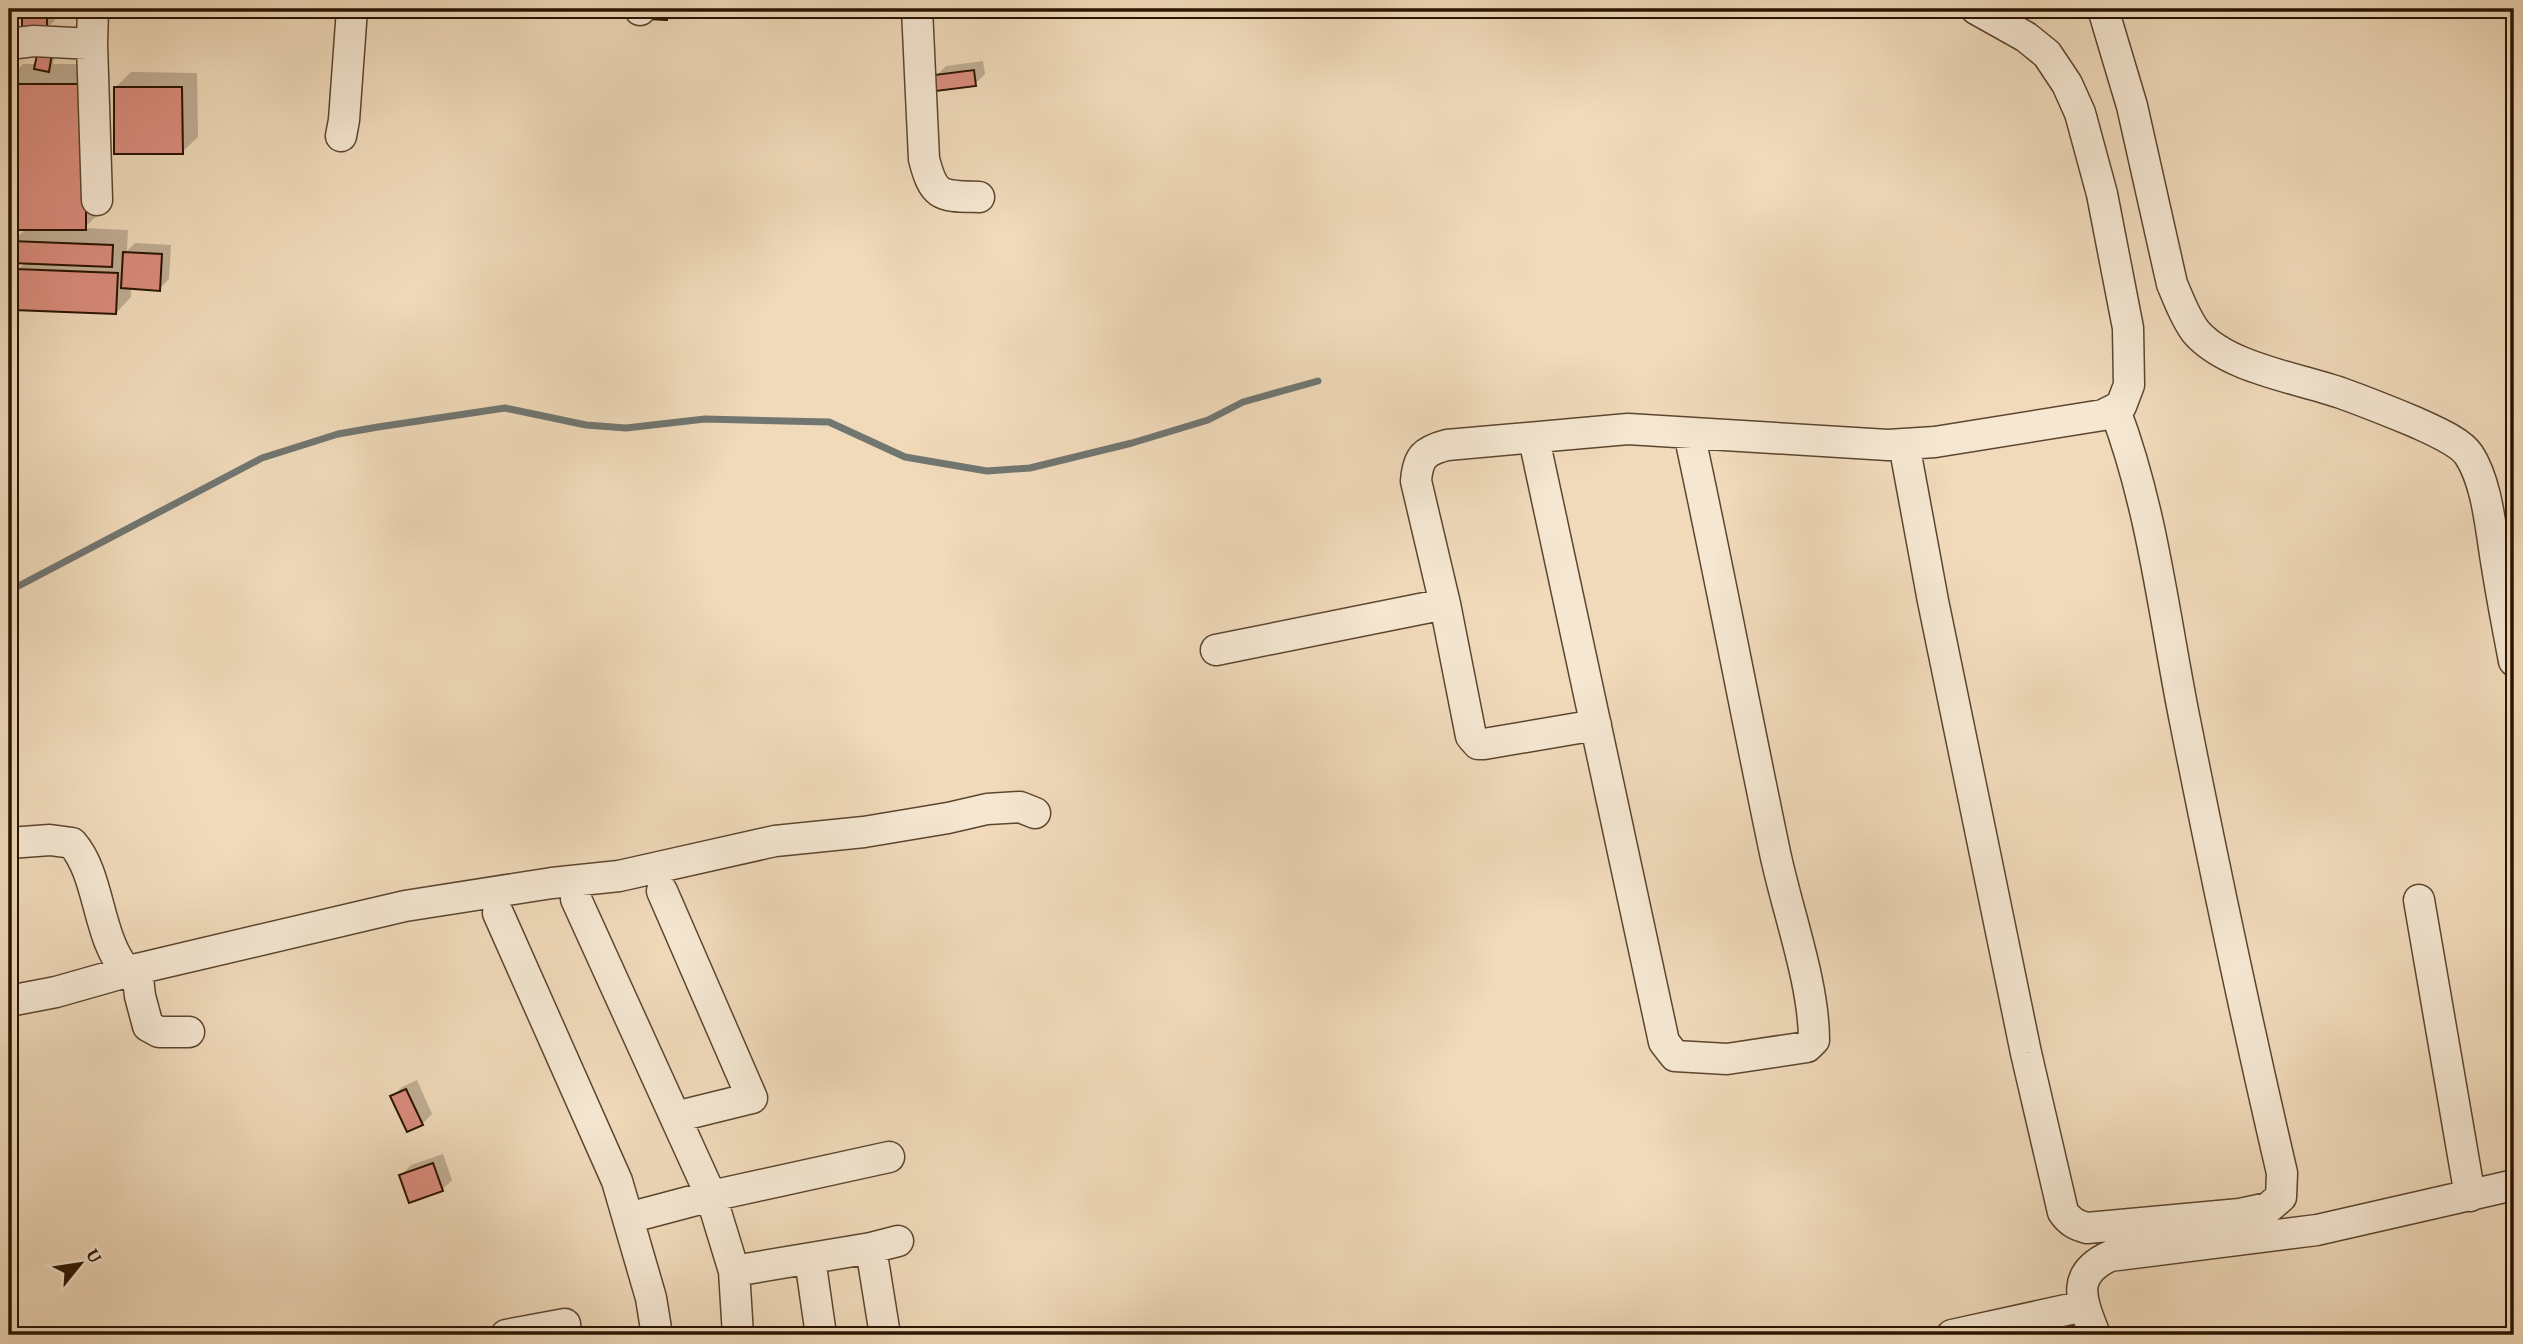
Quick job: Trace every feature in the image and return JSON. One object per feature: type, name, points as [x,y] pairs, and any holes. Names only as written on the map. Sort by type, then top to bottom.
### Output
[{"type":"street","points":[[93,9],[97,200]]},
{"type":"street","points":[[341,136],[352,9]]},
{"type":"street","points":[[918,9],[924,159],[928,174],[937,191],[947,196],[979,197]]},
{"type":"street","points":[[1596,725],[1478,744],[1471,736],[1445,604],[1416,481],[1417,465],[1427,452],[1447,445],[1628,429],[1888,445],[1935,442],[2103,415],[2121,406],[2129,385],[2128,328],[2102,194],[2080,113],[2067,83],[2048,54],[2026,37],[1976,9]]},
{"type":"street","points":[[2103,9],[2132,106],[2172,285],[2183,311],[2207,342],[2233,357],[2272,373],[2339,392],[2386,410],[2436,431],[2466,451],[2479,478],[2490,522],[2514,661]]},
{"type":"street","points":[[9,44],[65,41],[92,44]]},
{"type":"street","points":[[1904,444],[1933,601],[2026,1053],[2063,1212],[2068,1220],[2087,1228],[2240,1214],[2269,1208],[2278,1201],[2283,1189],[2282,1173],[2185,721],[2146,511],[2133,456],[2115,410]]},
{"type":"street","points":[[1534,439],[1664,1042],[1675,1056],[1727,1059],[1807,1047],[1814,1040],[1814,1024],[1774,852],[1689,433]]},
{"type":"street","points":[[1216,650],[1445,604]]},
{"type":"street","points":[[9,1001],[56,992],[132,970],[405,906],[552,883],[619,876],[775,841],[864,832],[987,809],[1020,807],[1035,813]]},
{"type":"street","points":[[9,843],[50,840],[72,843],[83,858],[111,948],[132,970],[148,1026],[159,1032],[190,1032]]},
{"type":"street","points":[[662,891],[752,1098],[675,1117]]},
{"type":"street","points":[[576,899],[711,1196],[734,1271],[738,1335]]},
{"type":"street","points":[[2418,900],[2470,1196]]},
{"type":"street","points":[[498,913],[617,1181],[651,1298],[657,1335]]},
{"type":"street","points":[[628,1218],[711,1196],[889,1157]]},
{"type":"street","points":[[2095,1335],[2084,1306],[2084,1277],[2094,1263],[2110,1256],[2317,1230],[2514,1185]]},
{"type":"street","points":[[734,1271],[885,1245],[885,1335]]},
{"type":"street","points":[[810,1259],[821,1335]]},
{"type":"street","points":[[1952,1335],[2084,1306]]},
{"type":"street","points":[[506,1335],[565,1324],[566,1335]]},
{"type":"building","points":[[22,9],[47,9],[47,31],[22,30]]},
{"type":"building","points":[[585,9],[634,9],[634,17],[585,15]]},
{"type":"building","points":[[647,9],[667,9],[667,20],[647,19]]},
{"type":"building","points":[[39,45],[53,47],[49,72],[34,69]]},
{"type":"building","points":[[974,70],[976,86],[936,91],[934,75]]},
{"type":"building","points":[[9,84],[86,84],[86,230],[9,230]]},
{"type":"building","points":[[114,87],[182,87],[183,154],[114,154]]},
{"type":"building","points":[[11,241],[113,245],[112,267],[11,263]]},
{"type":"building","points":[[123,252],[162,254],[160,291],[121,288]]},
{"type":"building","points":[[16,269],[118,273],[116,314],[14,310]]},
{"type":"building","points":[[406,1089],[423,1125],[407,1132],[390,1096]]},
{"type":"building","points":[[433,1163],[443,1191],[409,1203],[399,1175]]},
{"type":"waterway","points":[[9,591],[262,458],[338,434],[378,427],[505,408],[586,425],[626,428],[705,419],[829,422],[905,457],[987,471],[1030,468],[1132,443],[1208,420],[1243,402],[1318,381]]}]
